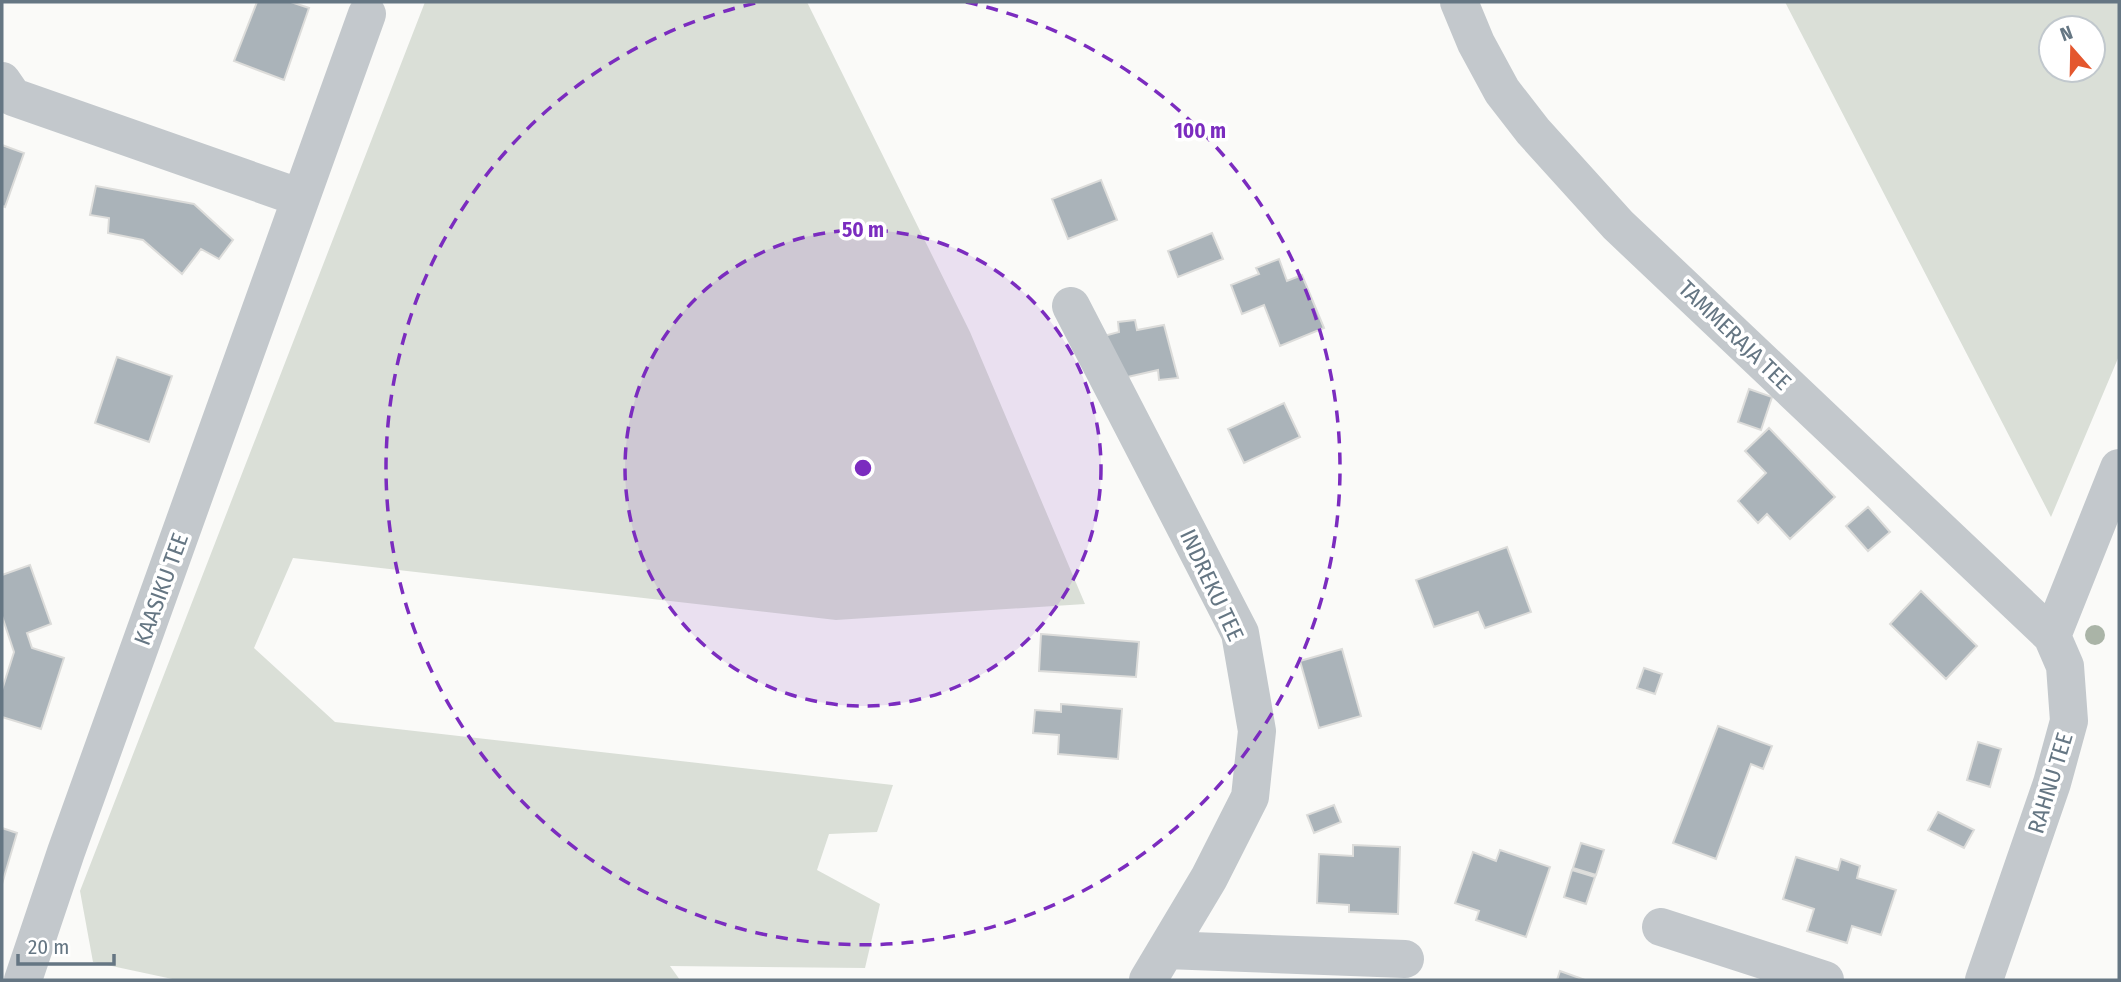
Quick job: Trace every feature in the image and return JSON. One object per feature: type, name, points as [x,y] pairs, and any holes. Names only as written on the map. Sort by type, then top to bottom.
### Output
[{"type":"street","name":"TAMMERAJA TEE","points":[[1460,2],[1476,43],[1502,91],[1533,131],[1618,225],[2052,636]]},
{"type":"street","name":"KAASIKU TEE","points":[[23,980],[66,852],[367,14]]},
{"type":"street","points":[[2,81],[13,97],[301,198]]},
{"type":"street","name":"INDREKU TEE","points":[[1071,306],[1240,633],[1257,731],[1250,797],[1209,877],[1157,965]]},
{"type":"street","points":[[2052,636],[2119,468]]},
{"type":"street","name":"RAHNU TEE","points":[[1984,980],[2052,783],[2068,721],[2065,666],[2052,636]]},
{"type":"street","points":[[1661,927],[1825,980]]},
{"type":"street","name":"INDREKU TEE","points":[[1157,965],[1405,959]]},
{"type":"shaded area","points":[[425,2],[807,2],[970,332],[1085,604],[836,620],[293,558],[254,648],[335,722],[893,785],[877,832],[829,834],[817,870],[880,904],[865,968],[670,966],[680,980],[177,980],[93,962],[80,891]]},
{"type":"shaded area","points":[[1785,2],[2119,2],[2119,356],[2051,517]]},
{"type":"building","points":[[257,2],[291,2],[309,8],[284,80],[234,61]]},
{"type":"building","points":[[2,145],[24,153],[5,207],[2,206]]},
{"type":"building","points":[[1101,180],[1117,220],[1068,239],[1052,199]]},
{"type":"building","points":[[96,186],[194,204],[233,240],[219,259],[201,249],[182,274],[143,240],[108,233],[109,218],[90,215]]},
{"type":"building","points":[[1212,233],[1223,259],[1178,277],[1168,251]]},
{"type":"building","points":[[1279,259],[1287,281],[1302,275],[1324,328],[1280,346],[1264,305],[1242,314],[1231,285],[1259,274],[1256,268]]},
{"type":"building","points":[[1135,320],[1137,330],[1164,325],[1178,378],[1159,380],[1158,370],[1110,381],[1100,337],[1119,332],[1118,322]]},
{"type":"building","points":[[117,357],[172,376],[149,442],[95,423]]},
{"type":"building","points":[[1749,389],[1772,397],[1761,430],[1738,422]]},
{"type":"building","points":[[1284,403],[1300,437],[1244,463],[1228,429]]},
{"type":"building","points":[[1769,428],[1835,497],[1790,539],[1767,514],[1758,523],[1738,501],[1766,473],[1745,451]]},
{"type":"building","points":[[1868,507],[1890,532],[1868,551],[1846,526]]},
{"type":"building","points":[[1507,547],[1531,612],[1485,628],[1478,612],[1434,627],[1416,580]]},
{"type":"building","points":[[30,565],[51,624],[27,633],[32,648],[64,658],[41,729],[2,717],[2,690],[14,652],[2,616],[2,575]]},
{"type":"building","points":[[1921,591],[1977,646],[1946,679],[1890,624]]},
{"type":"building","points":[[1041,634],[1139,642],[1136,677],[1039,671]]},
{"type":"building","points":[[1342,649],[1361,716],[1319,728],[1300,661]]},
{"type":"building","points":[[1644,668],[1662,674],[1655,694],[1637,688]]},
{"type":"building","points":[[1061,704],[1122,709],[1118,759],[1058,754],[1059,735],[1033,733],[1035,710],[1061,712]]},
{"type":"building","points":[[1718,726],[1772,746],[1763,769],[1751,764],[1716,859],[1673,843]]},
{"type":"building","points":[[1978,742],[2001,749],[1990,787],[1967,780]]},
{"type":"building","points":[[1334,805],[1341,822],[1314,833],[1307,815]]},
{"type":"building","points":[[1938,812],[1974,830],[1964,848],[1928,830]]},
{"type":"building","points":[[2,828],[17,833],[2,884]]},
{"type":"building","points":[[1581,843],[1604,850],[1596,875],[1573,868]]},
{"type":"building","points":[[1353,845],[1400,847],[1398,914],[1349,912],[1349,905],[1317,903],[1319,854],[1353,856]]},
{"type":"building","points":[[1500,850],[1550,867],[1526,937],[1476,920],[1479,911],[1455,903],[1473,852],[1496,861]]},
{"type":"building","points":[[1796,857],[1838,870],[1841,859],[1860,866],[1857,878],[1896,890],[1881,935],[1852,926],[1847,943],[1807,931],[1814,909],[1783,899]]},
{"type":"building","points":[[1572,870],[1595,877],[1586,904],[1564,897]]},
{"type":"building","points":[[1560,971],[1585,980],[1557,980]]}]
